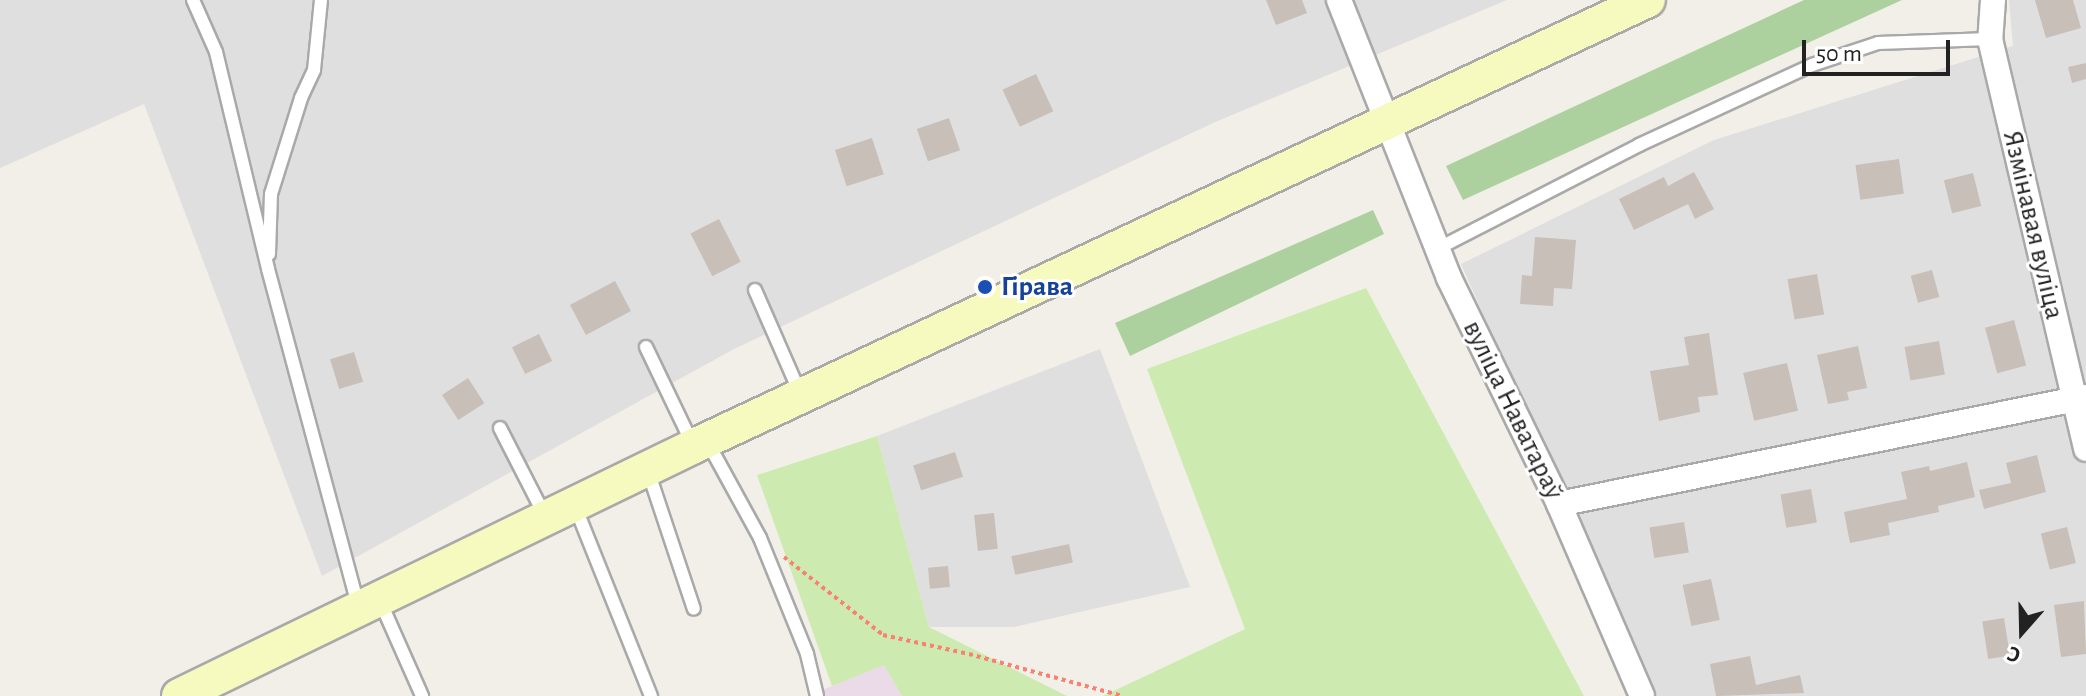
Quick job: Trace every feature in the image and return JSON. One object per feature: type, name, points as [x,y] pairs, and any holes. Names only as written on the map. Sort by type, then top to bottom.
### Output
[{"type":"main road","points":[[197,692],[368,603],[647,468],[1648,0]]},
{"type":"street","name":"вуліца Наватараў","points":[[1339,0],[1437,249],[1559,504],[1642,696]]},
{"type":"street","name":"Язмінавая вуліца","points":[[1993,0],[1990,39],[2080,398],[2086,449]]},
{"type":"street","points":[[1559,504],[2080,398]]},
{"type":"lane","points":[[193,0],[216,52],[268,269],[368,603],[422,696]]},
{"type":"lane","points":[[268,269],[271,194],[301,98],[314,70],[321,0]]},
{"type":"lane","points":[[1437,249],[1639,145],[1812,65],[1878,43],[1990,39]]},
{"type":"lane","points":[[755,290],[801,396]]},
{"type":"lane","points":[[646,347],[700,443],[760,538],[807,654],[817,696]]},
{"type":"lane","points":[[500,428],[560,510],[651,696]]},
{"type":"lane","points":[[647,468],[694,609]]},
{"type":"path","points":[[760,538],[883,635],[969,654],[1123,696]]},
{"type":"shaded area","points":[[0,0],[1507,0],[1213,123],[734,349],[322,576],[144,104],[0,168]]},
{"type":"shaded area","points":[[2009,0],[2086,0],[2086,696],[1652,696],[1461,264],[1714,140],[2013,46]]},
{"type":"shaded area","points":[[1100,349],[1190,587],[1014,627],[929,627],[877,436]]},
{"type":"shaded area","points":[[884,664],[902,696],[808,696]]},
{"type":"green space","points":[[1804,0],[1902,0],[1463,200],[1446,166]]},
{"type":"green space","points":[[1373,210],[1384,234],[1130,356],[1115,323]]},
{"type":"green space","points":[[1366,288],[1584,696],[1103,696],[1245,629],[1147,369]]},
{"type":"green space","points":[[877,436],[929,627],[1067,696],[902,696],[884,665],[832,686],[757,475]]},
{"type":"building","points":[[1266,0],[1302,0],[1307,13],[1276,25]]},
{"type":"building","points":[[2035,0],[2073,0],[2081,28],[2046,38]]},
{"type":"building","points":[[2086,63],[2086,79],[2072,83],[2068,67]]},
{"type":"building","points":[[1036,74],[1053,111],[1020,127],[1002,90]]},
{"type":"building","points":[[949,118],[960,150],[928,161],[917,129]]},
{"type":"building","points":[[872,138],[884,174],[847,186],[835,150]]},
{"type":"building","points":[[1899,159],[1904,194],[1860,200],[1855,165]]},
{"type":"building","points":[[1694,172],[1714,209],[1695,219],[1688,204],[1634,230],[1619,199],[1664,177],[1668,186]]},
{"type":"building","points":[[1973,173],[1981,206],[1952,213],[1944,180]]},
{"type":"building","points":[[719,219],[741,262],[712,276],[690,234]]},
{"type":"building","points":[[1535,237],[1576,240],[1572,289],[1554,288],[1553,306],[1520,304],[1522,275],[1532,276]]},
{"type":"building","points":[[1932,270],[1939,297],[1918,303],[1911,276]]},
{"type":"building","points":[[1817,274],[1824,314],[1795,320],[1787,279]]},
{"type":"building","points":[[615,281],[631,311],[586,335],[570,305]]},
{"type":"building","points":[[2014,320],[2026,365],[1997,373],[1985,328]]},
{"type":"building","points":[[1709,333],[1718,395],[1698,397],[1700,412],[1659,421],[1650,371],[1689,365],[1684,337]]},
{"type":"building","points":[[539,334],[552,361],[525,374],[512,347]]},
{"type":"building","points":[[1939,341],[1945,374],[1910,381],[1905,347]]},
{"type":"building","points":[[1858,346],[1867,388],[1847,392],[1849,400],[1828,404],[1817,355]]},
{"type":"building","points":[[354,352],[363,382],[339,389],[330,359]]},
{"type":"building","points":[[1787,363],[1798,411],[1754,421],[1743,373]]},
{"type":"building","points":[[468,378],[484,403],[458,420],[442,395]]},
{"type":"building","points":[[955,452],[963,477],[921,490],[913,466]]},
{"type":"building","points":[[2037,455],[2046,492],[1984,509],[1979,490],[2011,483],[2006,463]]},
{"type":"building","points":[[1967,462],[1975,497],[1938,506],[1939,512],[1888,523],[1890,535],[1850,543],[1844,512],[1907,499],[1901,472],[1929,466],[1930,471]]},
{"type":"building","points":[[1811,489],[1817,522],[1786,528],[1780,494]]},
{"type":"building","points":[[994,513],[998,549],[978,551],[974,515]]},
{"type":"building","points":[[1684,522],[1689,553],[1654,558],[1649,527]]},
{"type":"building","points":[[2067,527],[2076,563],[2050,569],[2041,534]]},
{"type":"building","points":[[1069,544],[1073,563],[1015,575],[1011,556]]},
{"type":"building","points":[[948,566],[950,587],[930,589],[928,568]]},
{"type":"building","points":[[1711,579],[1720,620],[1691,626],[1683,585]]},
{"type":"building","points":[[2084,601],[2086,654],[2061,657],[2054,605]]},
{"type":"building","points":[[2004,618],[2010,656],[1988,659],[1982,621]]},
{"type":"building","points":[[1750,656],[1756,685],[1800,675],[1804,693],[1716,696],[1710,664]]},
{"type":"place","name":"Гірава","points":[[985,287]]}]
